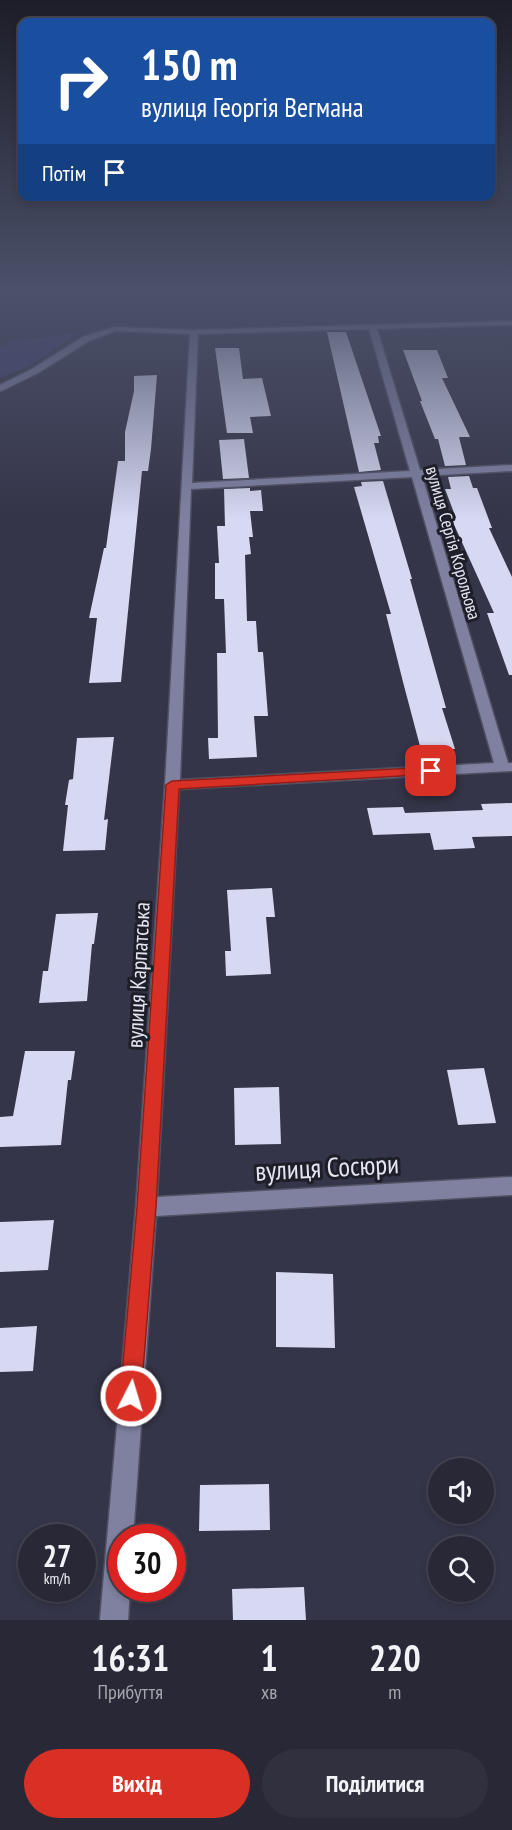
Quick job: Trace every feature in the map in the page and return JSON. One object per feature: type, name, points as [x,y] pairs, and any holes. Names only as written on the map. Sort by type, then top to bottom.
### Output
[{"type":"street","points":[[0,388],[39,369]]},
{"type":"street","name":"вулиця Карпатська","points":[[114,1620],[146,1207],[172,785],[192,369]]},
{"type":"street","name":"вулиця Сергія Корольова","points":[[385,369],[507,767]]},
{"type":"street","points":[[187,486],[512,468]]},
{"type":"street","points":[[172,785],[507,767]]},
{"type":"street","name":"вулиця Сосюри","points":[[146,1207],[512,1186]]},
{"type":"shaded area","points":[[0,369],[22,369],[0,378]]},
{"type":"building","points":[[218,369],[242,369],[243,379],[262,378],[271,416],[250,417],[253,433],[227,433]]},
{"type":"building","points":[[335,369],[358,369],[381,436],[378,436],[379,443],[374,443],[381,470],[359,472]]},
{"type":"building","points":[[410,369],[444,369],[448,378],[442,378],[470,437],[459,437],[466,465],[445,466],[438,439],[435,439],[420,401],[422,401]]},
{"type":"building","points":[[157,375],[148,471],[142,471],[121,682],[89,683],[97,618],[89,618],[104,548],[106,548],[118,461],[125,461],[125,432],[134,391],[134,376]]},
{"type":"building","points":[[244,439],[249,478],[223,479],[219,440]]},
{"type":"building","points":[[469,476],[473,488],[477,488],[492,528],[489,528],[512,577],[512,675],[509,675],[487,613],[494,613],[451,518],[456,518],[445,489],[451,489],[448,477]]},
{"type":"building","points":[[383,481],[412,579],[410,579],[446,708],[442,708],[455,749],[421,750],[386,614],[391,614],[354,487],[362,486],[361,482]]},
{"type":"building","points":[[250,488],[250,491],[261,490],[263,511],[250,511],[253,537],[249,537],[251,554],[245,555],[247,621],[256,621],[258,652],[263,652],[268,716],[254,716],[257,757],[209,759],[208,738],[218,738],[217,653],[226,653],[224,599],[215,599],[215,563],[219,563],[217,526],[225,526],[224,489]]},
{"type":"building","points":[[114,737],[104,820],[108,819],[105,850],[63,851],[68,805],[65,805],[69,780],[73,779],[77,738]]},
{"type":"building","points":[[512,803],[512,836],[472,837],[475,848],[434,850],[430,833],[373,835],[367,808],[403,807],[405,813],[483,810],[481,804]]},
{"type":"building","points":[[272,888],[275,917],[266,917],[271,974],[226,976],[225,951],[231,951],[227,890]]},
{"type":"building","points":[[98,913],[94,944],[92,944],[87,1001],[39,1003],[43,971],[48,971],[56,914]]},
{"type":"building","points":[[25,1051],[75,1051],[71,1080],[68,1080],[61,1145],[0,1147],[0,1117],[13,1116]]},
{"type":"building","points":[[484,1068],[496,1123],[458,1125],[447,1070]]},
{"type":"building","points":[[279,1087],[281,1144],[235,1145],[234,1088]]},
{"type":"building","points":[[54,1220],[48,1270],[0,1272],[0,1222]]},
{"type":"building","points":[[276,1272],[333,1274],[335,1348],[276,1347]]},
{"type":"building","points":[[37,1326],[33,1371],[0,1372],[0,1328]]},
{"type":"building","points":[[269,1484],[270,1530],[199,1531],[200,1485]]},
{"type":"building","points":[[304,1587],[306,1620],[233,1620],[232,1589]]},
{"type":"route","points":[[131,1396],[146,1207],[172,785],[431,771]]}]
